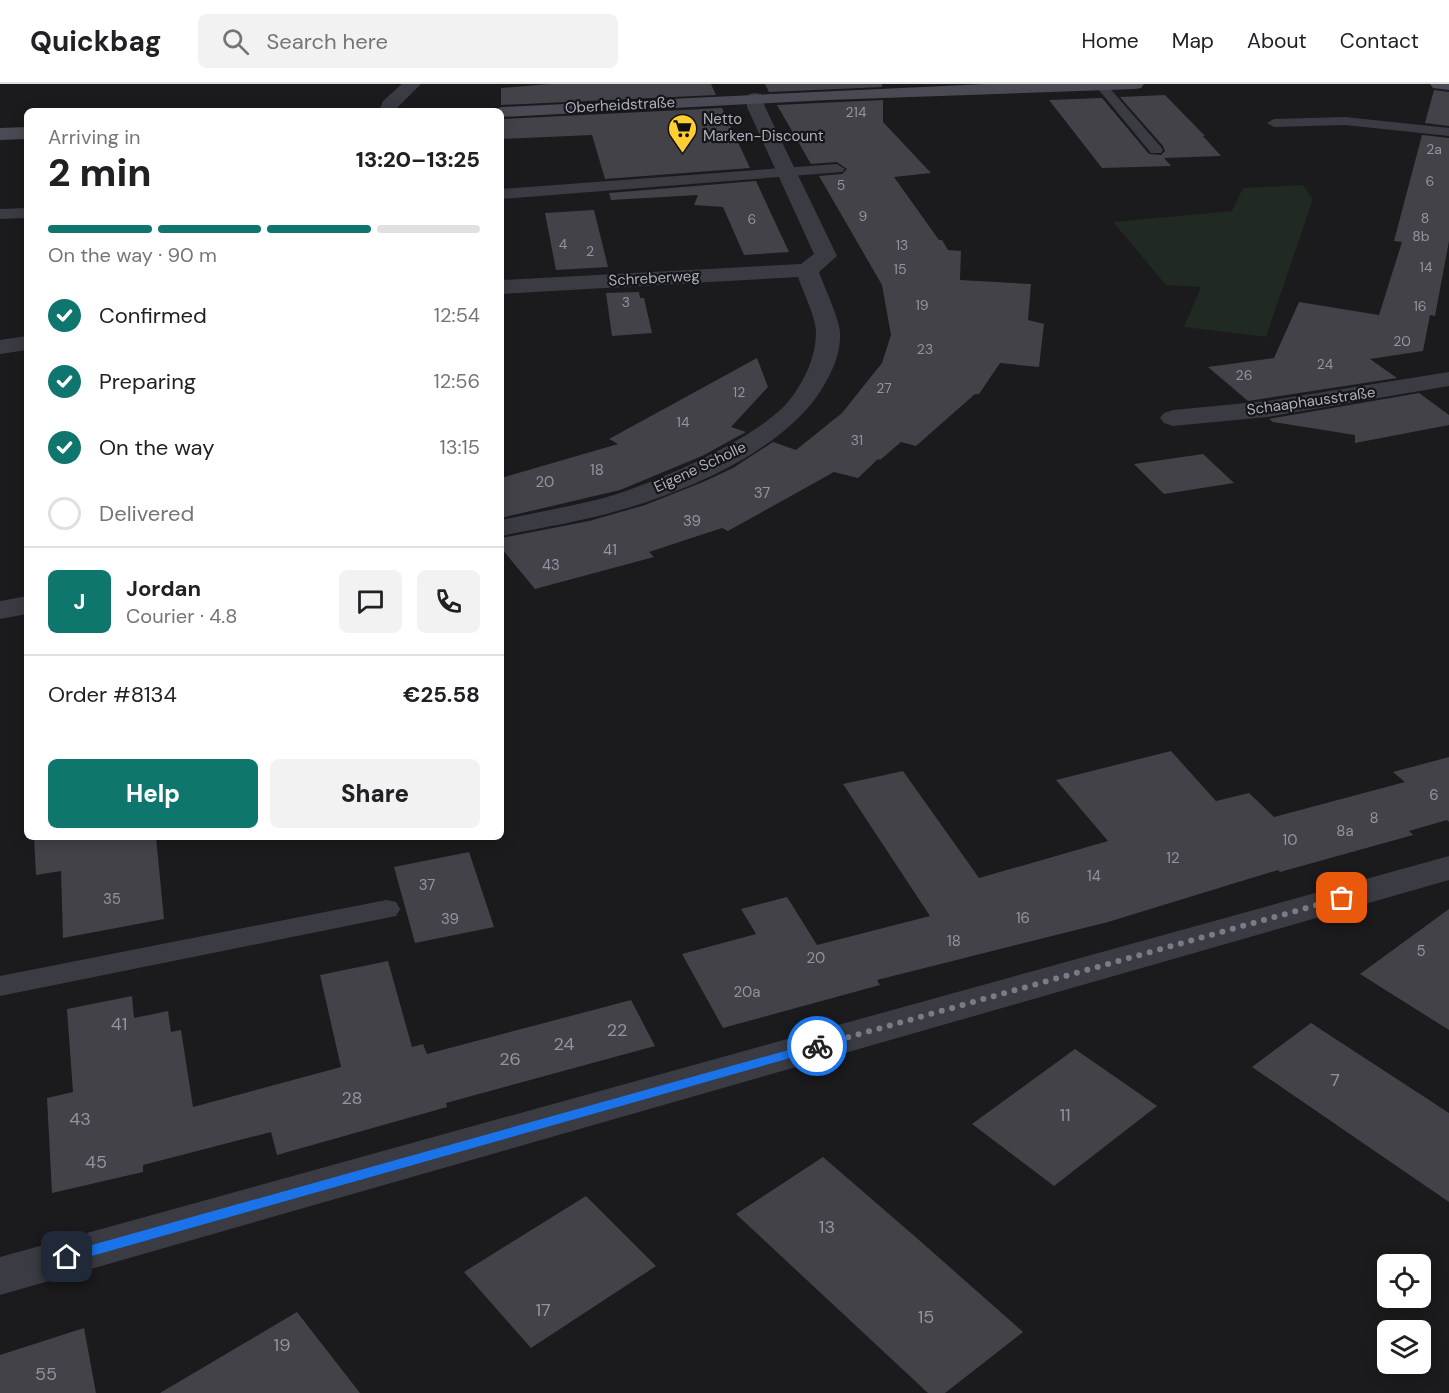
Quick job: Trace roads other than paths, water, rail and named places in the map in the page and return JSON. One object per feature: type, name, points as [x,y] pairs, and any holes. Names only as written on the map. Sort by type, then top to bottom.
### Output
[{"type":"street","points":[[388,108],[412,84]]},
{"type":"street","name":"Oberheidstraße","points":[[504,112],[755,98],[1135,84]]},
{"type":"street","points":[[1439,84],[1449,85]]},
{"type":"street","points":[[755,98],[756,107],[826,256],[807,270]]},
{"type":"street","points":[[0,134],[24,133]]},
{"type":"street","name":"Schreberweg","points":[[504,287],[807,270]]},
{"type":"street","name":"Eigene Scholle","points":[[504,527],[609,505],[655,489],[721,461],[776,426],[801,403],[824,363],[828,331],[807,270]]},
{"type":"street","points":[[0,347],[24,343]]},
{"type":"street","name":"Schaaphausstraße","points":[[1173,418],[1267,409],[1449,380]]},
{"type":"street","points":[[0,610],[24,606]]},
{"type":"street","points":[[0,1276],[1449,868]]},
{"type":"lane","points":[[1100,85],[1156,150]]},
{"type":"lane","points":[[1274,123],[1345,121],[1449,132]]},
{"type":"lane","points":[[504,194],[837,169]]},
{"type":"lane","points":[[0,214],[24,213]]},
{"type":"lane","points":[[0,986],[386,909]]},
{"type":"place","name":"Netto Marken-Discount","points":[[682,154]]}]
